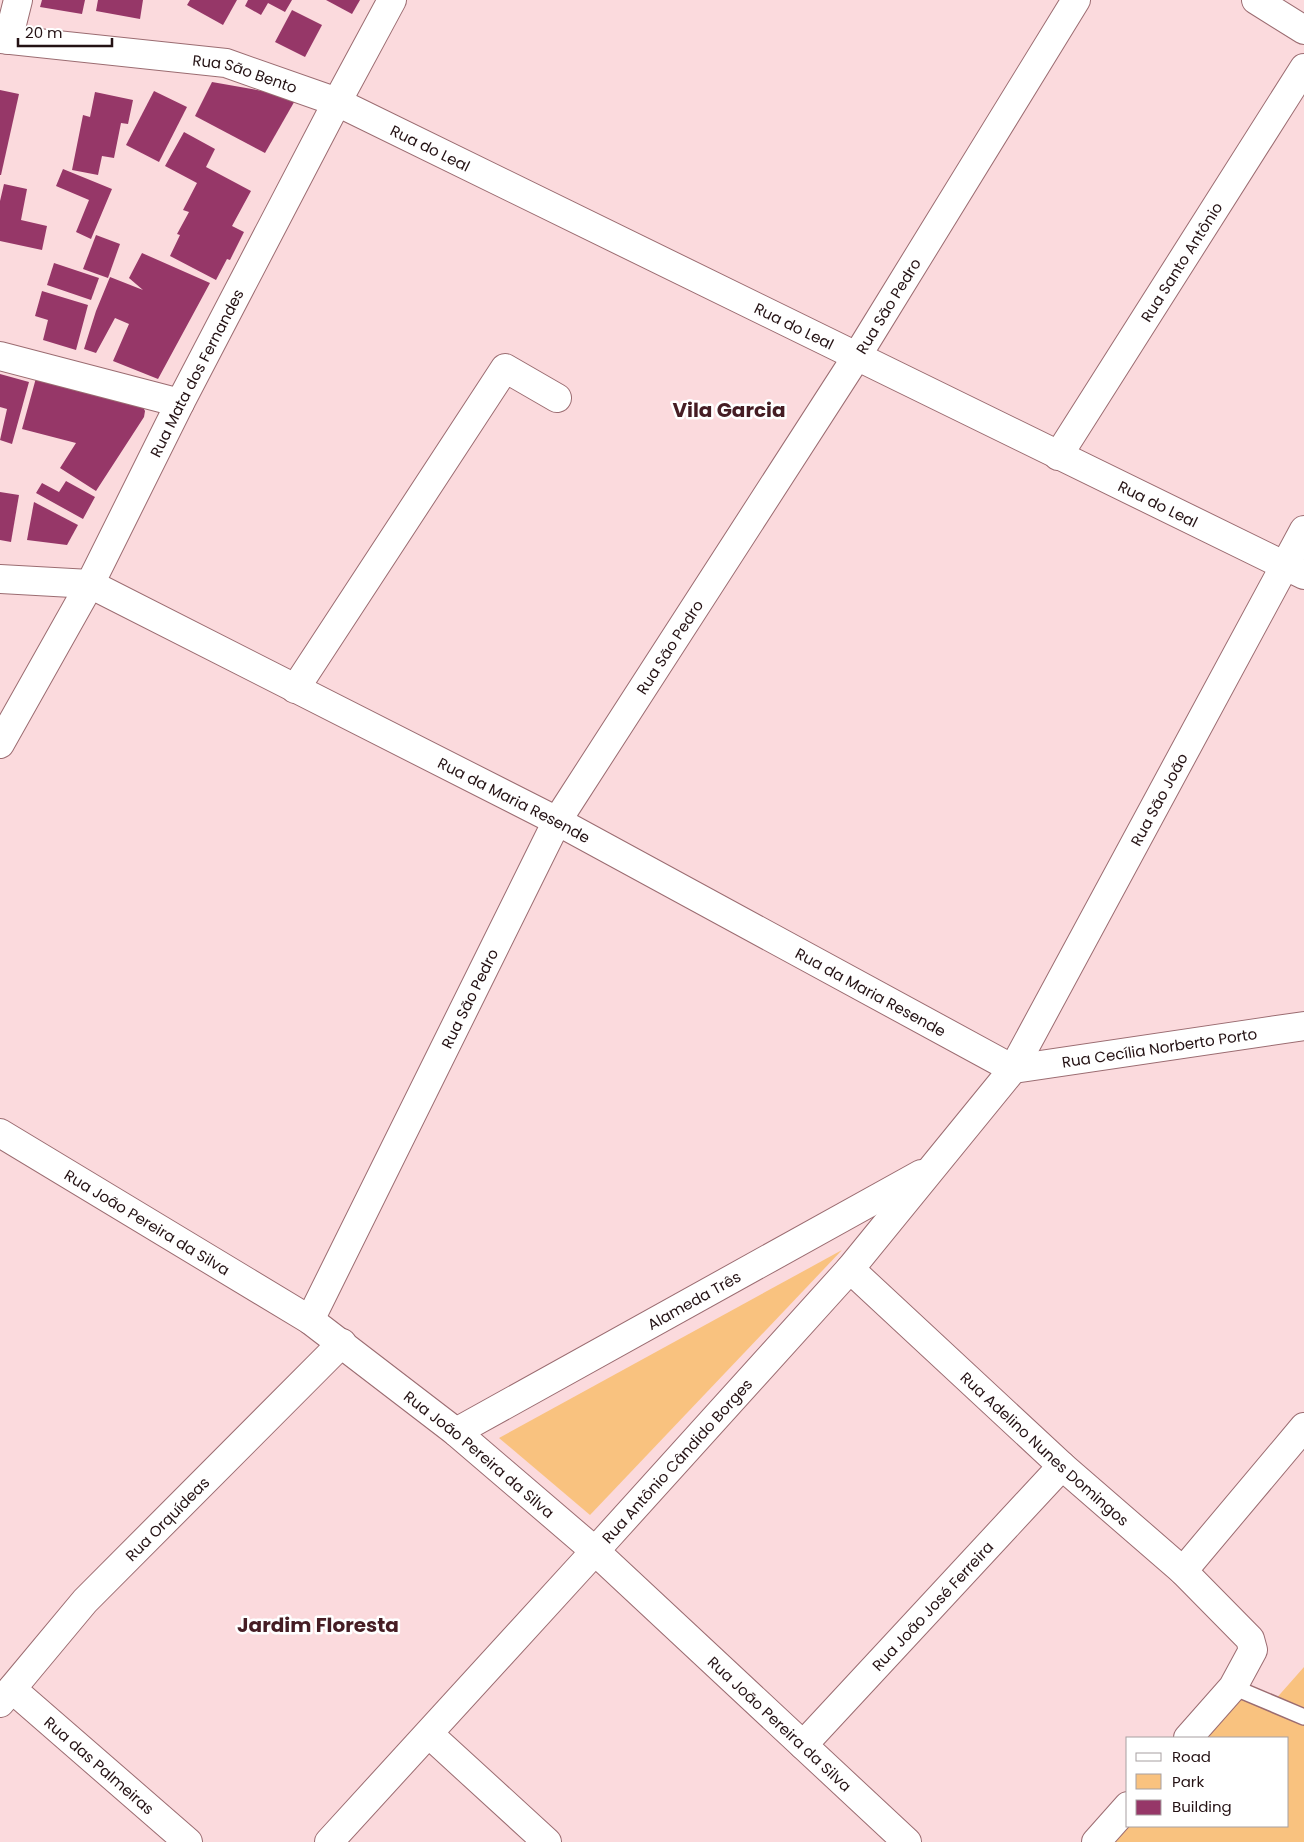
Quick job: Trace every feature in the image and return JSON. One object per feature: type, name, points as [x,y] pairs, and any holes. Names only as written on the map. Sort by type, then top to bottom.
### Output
[{"type":"street","points":[[4,40],[18,0]]},
{"type":"street","name":"Rua Mata dos Fernandes","points":[[0,744],[90,584],[180,403],[392,0]]},
{"type":"street","name":"Rua São Pedro","points":[[310,1320],[556,821],[857,356],[1076,0]]},
{"type":"street","points":[[1256,0],[1304,30]]},
{"type":"street","name":"Rua São Bento","points":[[4,40],[226,64],[337,102]]},
{"type":"street","name":"Rua Santo Antônio","points":[[1058,456],[1304,68]]},
{"type":"street","name":"Rua do Leal","points":[[337,102],[1295,571]]},
{"type":"street","points":[[0,356],[180,403]]},
{"type":"street","points":[[295,689],[505,368],[557,398]]},
{"type":"street","name":"Rua São João","points":[[1013,1068],[1295,571],[1304,530]]},
{"type":"street","name":"Rua da Maria Resende","points":[[0,579],[90,584],[556,821],[1013,1068]]},
{"type":"street","name":"Rua Cecília Norberto Porto","points":[[1013,1068],[1304,1026]]},
{"type":"street","name":"Rua Antônio Cândido Borges","points":[[329,1842],[595,1552],[850,1269],[1013,1068]]},
{"type":"street","name":"Rua João Pereira da Silva","points":[[0,1133],[310,1320],[456,1432],[595,1552],[907,1842]]},
{"type":"street","name":"Alameda Três","points":[[456,1432],[933,1168]]},
{"type":"street","name":"Rua Adelino Nunes Domingos","points":[[850,1269],[1062,1466],[1183,1571],[1250,1639],[1253,1650],[1233,1687]]},
{"type":"street","name":"Rua Orquídeas","points":[[6,1696],[85,1601],[342,1343]]},
{"type":"street","points":[[1183,1571],[1304,1428]]},
{"type":"street","name":"Rua João José Ferreira","points":[[804,1745],[1062,1466]]},
{"type":"street","points":[[1189,1737],[1233,1687]]},
{"type":"street","name":"Rua das Palmeiras","points":[[6,1696],[188,1842]]},
{"type":"street","points":[[429,1734],[547,1842]]},
{"type":"street","points":[[1096,1842],[1126,1808]]},
{"type":"lane","points":[[1233,1687],[1304,1718]]},
{"type":"green space","points":[[842,1250],[590,1515],[499,1438]]},
{"type":"green space","points":[[1304,1667],[1304,1842],[1096,1842],[1126,1827],[1289,1827],[1289,1737],[1189,1737],[1233,1687],[1267,1709]]},
{"type":"building","points":[[42,0],[85,0],[82,14],[40,7]]},
{"type":"building","points":[[98,0],[143,0],[140,19],[96,11]]},
{"type":"building","points":[[190,0],[237,0],[223,25],[187,5]]},
{"type":"building","points":[[248,0],[292,0],[285,12],[268,3],[261,15],[245,6]]},
{"type":"building","points":[[326,0],[360,0],[352,14]]},
{"type":"building","points":[[292,10],[322,25],[305,57],[275,42]]},
{"type":"building","points":[[212,82],[297,97],[265,153],[195,116]]},
{"type":"building","points":[[0,90],[19,94],[1,175],[0,175]]},
{"type":"building","points":[[154,91],[187,107],[159,162],[126,145]]},
{"type":"building","points":[[95,92],[133,100],[128,124],[121,123],[114,158],[102,156],[98,175],[72,170],[83,115],[90,117]]},
{"type":"building","points":[[184,132],[215,149],[206,167],[251,191],[232,226],[244,232],[230,260],[227,259],[216,280],[170,256],[180,235],[177,234],[189,212],[183,210],[197,183],[165,166]]},
{"type":"building","points":[[63,169],[112,189],[91,239],[76,232],[89,200],[56,186]]},
{"type":"building","points":[[4,184],[27,189],[21,220],[47,226],[42,250],[0,241],[0,201]]},
{"type":"building","points":[[96,235],[120,244],[108,278],[83,269]]},
{"type":"building","points":[[142,253],[210,283],[158,379],[113,361],[129,324],[115,318],[96,353],[84,349],[96,311],[110,277],[143,290],[129,278]]},
{"type":"building","points":[[54,263],[99,278],[91,300],[47,285]]},
{"type":"building","points":[[42,291],[88,305],[76,350],[43,340],[48,320],[35,316]]},
{"type":"building","points":[[0,374],[29,382],[12,444],[0,440],[7,409],[0,407]]},
{"type":"building","points":[[36,378],[143,407],[145,411],[144,417],[96,491],[60,468],[76,443],[22,429]]},
{"type":"building","points":[[66,481],[95,497],[83,519],[36,493],[42,483],[59,492]]},
{"type":"building","points":[[0,492],[19,495],[11,542],[0,540]]},
{"type":"building","points":[[34,502],[78,525],[67,545],[27,540]]},
{"type":"district","name":"Vila Garcia","points":[[729,410]]},
{"type":"district","name":"Jardim Floresta","points":[[318,1625]]}]
